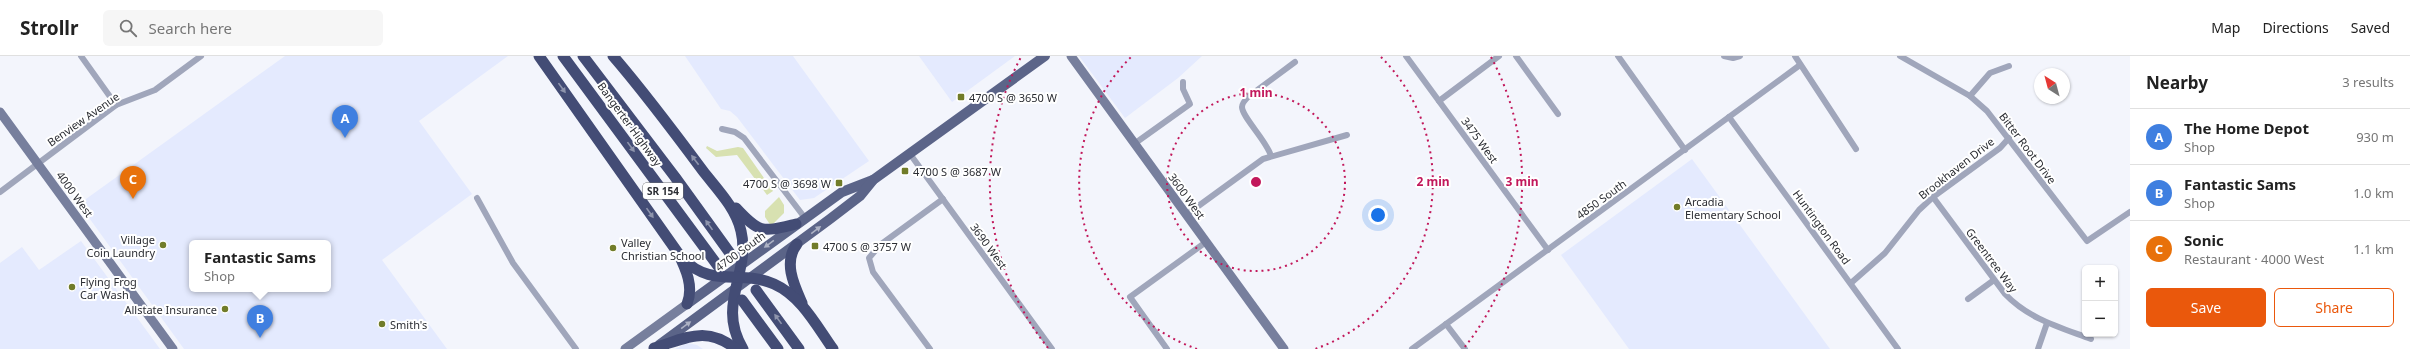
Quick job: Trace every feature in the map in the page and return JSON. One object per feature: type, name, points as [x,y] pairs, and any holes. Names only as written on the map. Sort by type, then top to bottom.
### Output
[{"type":"highway","points":[[539,56],[678,253],[686,271],[690,287],[687,304]]},
{"type":"highway","name":"Bangerter Highway","points":[[563,56],[718,266]]},
{"type":"highway","name":"Bangerter Highway","points":[[583,56],[675,177],[732,256]]},
{"type":"highway","points":[[613,56],[718,191],[734,213],[740,226],[743,247],[735,290],[732,319],[735,333],[743,349]]},
{"type":"highway","points":[[718,191],[755,227],[772,230],[800,221]]},
{"type":"highway","points":[[797,244],[791,253],[790,265],[795,286],[807,312]]},
{"type":"highway","points":[[678,253],[695,269],[722,278],[751,278],[766,281],[782,288],[798,300],[833,349]]},
{"type":"highway","points":[[756,290],[799,349]]},
{"type":"highway","points":[[742,300],[778,349]]},
{"type":"highway","points":[[654,349],[703,334],[720,338],[736,349]]},
{"type":"main road","name":"4700 South","points":[[654,349],[797,244],[854,200],[873,180],[1045,56]]},
{"type":"main road","name":"4700 South","points":[[687,304],[842,192],[873,180]]},
{"type":"street","points":[[81,56],[116,105]]},
{"type":"street","name":"Benview Avenue","points":[[0,192],[116,105],[150,92],[201,56]]},
{"type":"street","name":"3600 West","points":[[1071,56],[1284,349]]},
{"type":"street","name":"3475 West","points":[[1406,56],[1548,250]]},
{"type":"street","points":[[1439,101],[1499,56]]},
{"type":"street","points":[[1516,56],[1558,114]]},
{"type":"street","points":[[1618,56],[1685,150]]},
{"type":"street","points":[[1724,56],[1733,58],[1740,56]]},
{"type":"street","points":[[1795,56],[1856,149]]},
{"type":"street","name":"Bitter Root Drive","points":[[1900,56],[1970,96],[1996,120],[2087,241],[2130,212]]},
{"type":"street","points":[[1271,156],[1264,141],[1243,110],[1243,104],[1248,97],[1295,62]]},
{"type":"street","name":"4850 South","points":[[1412,349],[1800,65]]},
{"type":"street","points":[[1970,96],[1990,73],[2009,66]]},
{"type":"street","points":[[1134,144],[1190,104],[1183,89],[1183,82]]},
{"type":"street","name":"4000 West","points":[[0,112],[173,349]]},
{"type":"street","name":"Huntington Road","points":[[1729,117],[1898,349]]},
{"type":"street","points":[[722,129],[736,132],[744,138],[800,221]]},
{"type":"street","points":[[1186,215],[1257,163],[1271,156],[1347,135]]},
{"type":"street","name":"Brookhaven Drive","points":[[1850,283],[1885,253],[1919,210],[1933,197],[2000,148],[2009,138]]},
{"type":"street","name":"3690 West","points":[[910,154],[1052,349]]},
{"type":"street","name":"Greentree Way","points":[[1933,197],[1994,280],[2015,305],[2030,316],[2091,339]]},
{"type":"street","points":[[477,198],[513,263],[576,349]]},
{"type":"street","points":[[930,349],[873,272],[869,258],[880,245],[943,199]]},
{"type":"street","points":[[1168,349],[1130,297],[1206,242]]},
{"type":"street","points":[[1968,299],[1994,280]]},
{"type":"street","name":"4700 South","points":[[625,349],[687,304]]},
{"type":"street","points":[[2038,349],[2048,323]]},
{"type":"street","points":[[1446,324],[1465,349]]},
{"type":"shaded area","points":[[285,56],[508,56],[419,121],[472,194],[382,260],[447,349],[184,349],[79,204]]},
{"type":"shaded area","points":[[685,56],[793,56],[869,161],[814,198],[800,200],[737,117],[730,111],[721,109]]},
{"type":"shaded area","points":[[919,56],[1015,56],[952,102]]},
{"type":"shaded area","points":[[1079,56],[1202,56],[1178,78],[1125,118]]},
{"type":"shaded area","name":"Arcadia Elementary School","points":[[1692,159],[1830,349],[1629,349],[1561,255]]},
{"type":"shaded area","points":[[81,241],[160,349],[0,349],[0,263],[22,247],[39,270]]},
{"type":"shaded area","points":[[687,343],[697,345],[703,349],[675,349]]},
{"type":"green space","points":[[707,146],[717,151],[738,147],[743,148],[773,191],[767,195],[737,155],[716,157],[706,148]]},
{"type":"green space","points":[[779,197],[784,205],[784,213],[771,226],[765,217],[765,211]]},
{"type":"place","name":"4700 S @ 3650 W","points":[[961,97]]},
{"type":"place","name":"The Home Depot","points":[[345,138]]},
{"type":"place","name":"4700 S @ 3687 W","points":[[905,171]]},
{"type":"place","name":"4700 S @ 3698 W","points":[[839,183]]},
{"type":"place","name":"Sonic","points":[[133,199]]},
{"type":"place","name":"Arcadia Elementary School","points":[[1677,207]]},
{"type":"place","name":"Village Coin Laundry","points":[[163,245]]},
{"type":"place","name":"4700 S @ 3757 W","points":[[815,246]]},
{"type":"place","name":"Valley Christian School","points":[[613,248]]},
{"type":"place","name":"Flying Frog Car Wash","points":[[72,287]]},
{"type":"place","name":"Allstate Insurance","points":[[225,309]]},
{"type":"place","name":"Smith's","points":[[382,324]]},
{"type":"place","name":"Fantastic Sams","points":[[260,338]]}]
